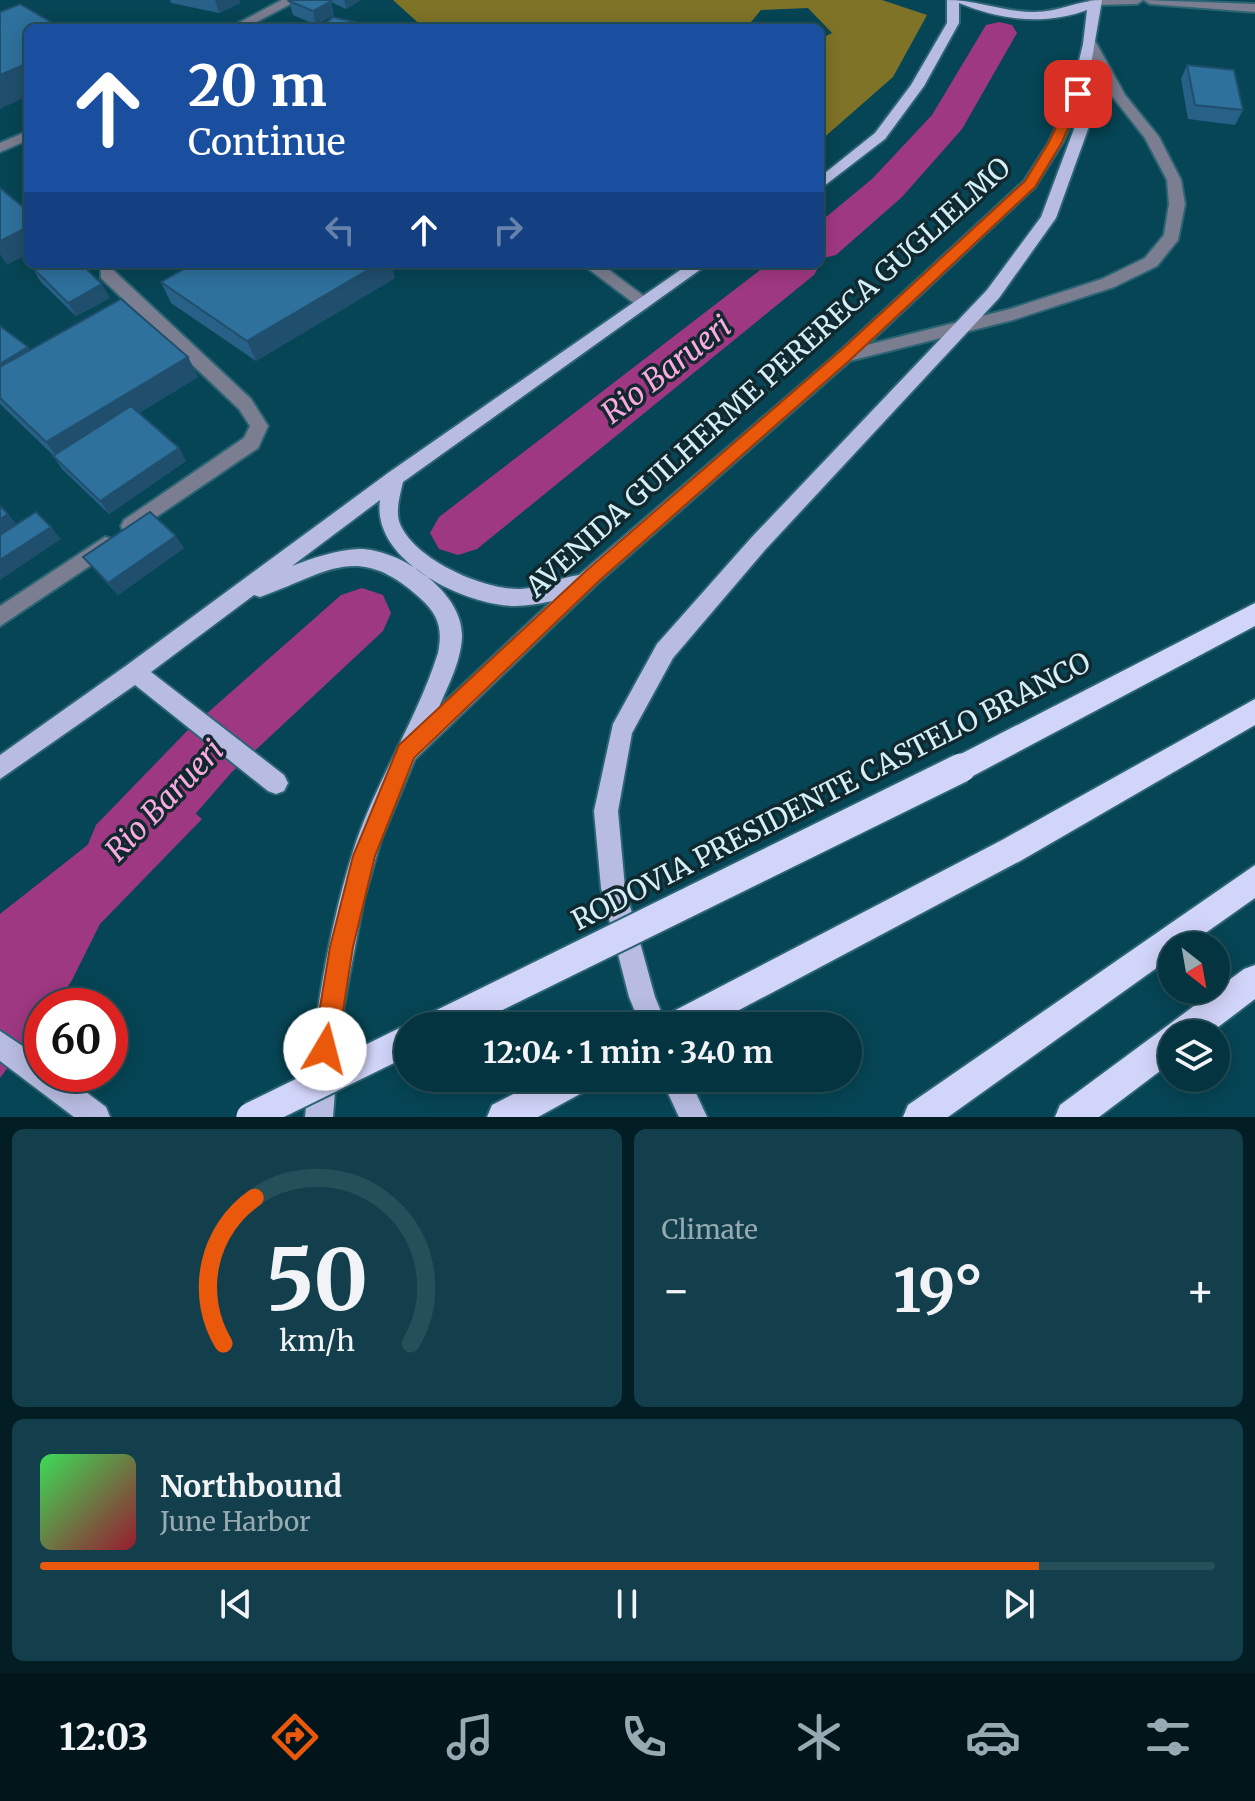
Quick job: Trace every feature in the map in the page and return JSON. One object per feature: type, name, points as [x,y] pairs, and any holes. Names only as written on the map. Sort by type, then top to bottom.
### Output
[{"type":"highway","name":"RODOVIA PRESIDENTE CASTELO BRANCO","points":[[465,1012],[961,768],[1255,614]]},
{"type":"highway","points":[[704,1012],[1012,850],[1255,711]]},
{"type":"highway","points":[[920,1117],[1255,880]]},
{"type":"highway","points":[[1202,1020],[1255,980]]},
{"type":"highway","points":[[251,1117],[394,1047]]},
{"type":"highway","points":[[1072,1117],[1158,1052]]},
{"type":"highway","points":[[504,1117],[551,1092]]},
{"type":"main road","points":[[824,181],[880,136],[917,86],[953,23],[953,0]]},
{"type":"main road","points":[[962,0],[990,10],[1035,16],[1063,13],[1095,1]]},
{"type":"main road","name":"AVENIDA GUILHERME PERERECA GUGLIELMO","points":[[407,752],[593,575],[845,356],[1030,184],[1068,118],[1078,94],[1095,1]]},
{"type":"main road","points":[[648,1012],[613,888],[606,811],[621,731],[665,651],[758,544],[993,294],[1048,218],[1084,121],[1090,94],[1088,51]]},
{"type":"main road","points":[[0,768],[135,672],[395,478],[694,268]]},
{"type":"main road","points":[[395,478],[389,500],[391,527],[411,553],[442,576],[470,591],[510,598],[555,594],[593,575]]},
{"type":"main road","name":"AVENIDA GUILHERME PERERECA GUGLIELMO","points":[[223,604],[308,567],[367,558],[388,562],[436,598],[451,627],[448,654],[439,681],[369,840],[342,947],[327,1026],[319,1117]]},
{"type":"main road","points":[[135,672],[276,783]]},
{"type":"main road","points":[[0,1044],[96,1117]]},
{"type":"main road","points":[[681,1092],[693,1117]]},
{"type":"street","points":[[243,24],[292,0]]},
{"type":"street","points":[[1095,1],[1137,0]]},
{"type":"street","points":[[1150,0],[1255,8]]},
{"type":"street","points":[[845,356],[963,327],[1108,283],[1151,262],[1172,236],[1177,204],[1174,180],[1164,156],[1088,51]]},
{"type":"street","points":[[0,148],[24,137]]},
{"type":"street","points":[[596,268],[645,303]]},
{"type":"street","points":[[0,617],[251,443],[259,426],[245,404],[107,274]]},
{"type":"shaded area","points":[[393,0],[882,0],[927,15],[893,77],[824,137],[824,37],[832,33],[808,8],[761,10],[749,24],[420,24]]},
{"type":"water","points":[[151,776],[202,819],[100,924],[67,988],[24,988],[24,1046],[0,1078],[0,914],[99,836]]},
{"type":"building","points":[[289,1],[331,1],[313,11]]},
{"type":"building","points":[[20,4],[54,24],[24,24],[24,65],[0,75],[0,12]]},
{"type":"building","points":[[333,17],[363,24],[325,24]]},
{"type":"building","points":[[1187,65],[1234,70],[1243,110],[1195,105]]},
{"type":"building","points":[[0,188],[24,208],[24,229],[0,241]]},
{"type":"building","points":[[33,268],[85,268],[102,284],[68,303]]},
{"type":"building","points":[[186,268],[371,268],[247,341],[161,282]]},
{"type":"building","points":[[121,299],[188,357],[46,442],[0,398],[0,367]]},
{"type":"building","points":[[0,326],[28,347],[0,364]]},
{"type":"building","points":[[131,406],[179,448],[100,501],[53,456]]},
{"type":"building","points":[[0,506],[8,514],[0,519]]},
{"type":"building","points":[[36,512],[51,527],[0,560],[0,535]]},
{"type":"building","points":[[150,512],[176,536],[108,583],[83,557]]},
{"type":"waterway","name":"Rio Barueri","points":[[824,242],[887,188],[948,121],[999,33]]},
{"type":"waterway","name":"Rio Barueri","points":[[458,533],[793,268]]},
{"type":"waterway","name":"Rio Barueri","points":[[120,849],[209,752],[362,613]]},
{"type":"route","points":[[325,1049],[352,899],[369,840],[407,752],[593,575],[845,356],[1030,184],[1056,142],[1078,94]]}]
